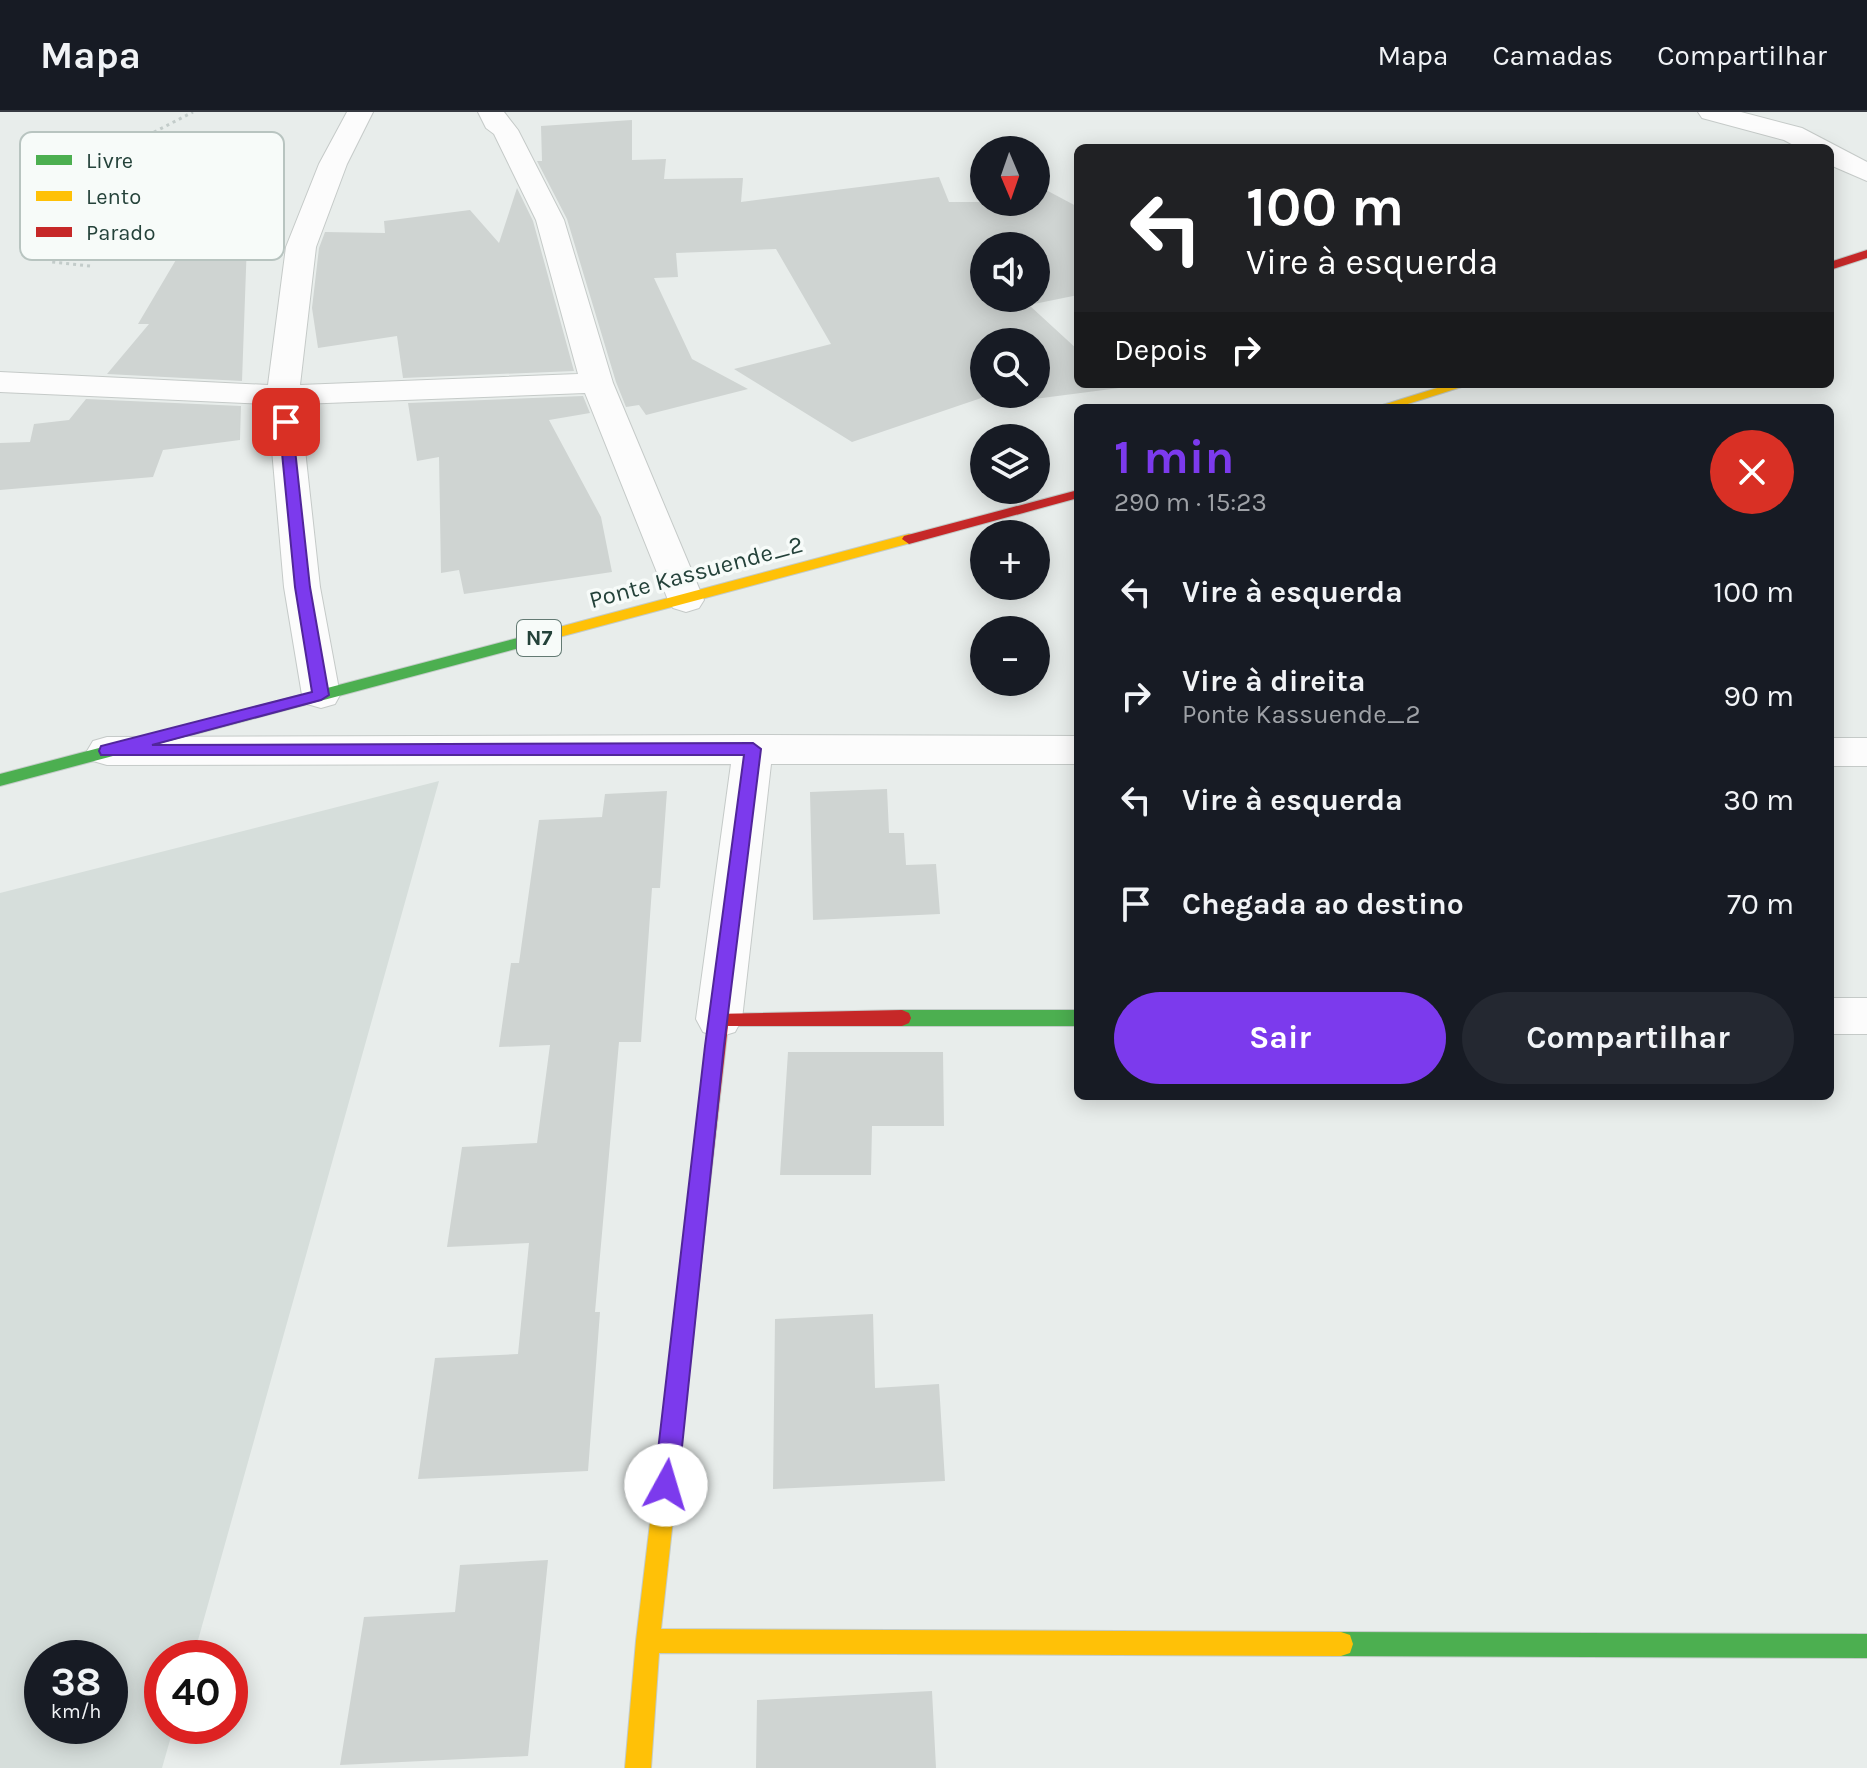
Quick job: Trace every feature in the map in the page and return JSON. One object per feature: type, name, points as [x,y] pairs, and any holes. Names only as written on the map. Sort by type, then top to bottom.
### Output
[{"type":"main road","points":[[1834,265],[1867,254]]},
{"type":"main road","points":[[1394,404],[1450,388]]},
{"type":"main road","name":"Ponte Kassuende_2","points":[[0,780],[1074,495]]},
{"type":"main road","points":[[638,1768],[648,1641],[719,1019],[1074,1018]]},
{"type":"main road","points":[[648,1641],[1867,1646]]},
{"type":"street","points":[[321,695],[302,587],[283,395],[301,247],[333,164],[360,112]]},
{"type":"street","points":[[491,112],[495,122],[505,130],[550,220],[597,383],[686,600]]},
{"type":"street","points":[[1711,112],[1793,134],[1812,144]]},
{"type":"street","points":[[1834,156],[1867,173]]},
{"type":"street","points":[[0,382],[283,395],[597,383]]},
{"type":"street","points":[[719,1019],[753,749]]},
{"type":"street","points":[[107,751],[1074,750]]},
{"type":"street","points":[[1834,752],[1867,752]]},
{"type":"street","points":[[1834,1016],[1867,1016]]},
{"type":"path","points":[[154,132],[193,112]]},
{"type":"path","points":[[51,260],[90,266]]},
{"type":"shaded area","points":[[439,781],[198,1640],[144,1640],[144,1744],[169,1744],[162,1768],[0,1768],[0,893]]},
{"type":"building","points":[[632,120],[632,160],[666,159],[664,179],[743,178],[741,202],[939,177],[949,202],[970,202],[970,216],[1050,216],[1050,192],[1074,205],[1074,296],[1050,301],[1050,232],[970,232],[970,312],[1037,312],[1074,346],[1074,388],[1119,388],[1050,397],[1050,328],[970,328],[970,402],[852,442],[734,369],[831,344],[776,249],[676,253],[678,277],[654,278],[692,359],[748,389],[646,415],[639,405],[626,407],[567,219],[537,161],[542,161],[541,126]]},
{"type":"building","points":[[517,188],[533,221],[574,371],[403,378],[397,336],[318,348],[312,308],[319,248],[325,232],[385,233],[384,221],[470,210],[499,243]]},
{"type":"building","points":[[176,260],[246,260],[242,381],[107,374],[149,324],[138,324]]},
{"type":"building","points":[[583,396],[590,413],[549,420],[601,517],[612,572],[464,594],[459,570],[441,573],[439,457],[417,461],[408,403]]},
{"type":"building","points":[[86,399],[241,406],[240,440],[163,450],[153,477],[0,490],[0,443],[30,442],[34,424],[69,420]]},
{"type":"building","points":[[887,789],[889,833],[904,833],[906,865],[936,864],[940,914],[813,920],[810,792]]},
{"type":"building","points":[[667,791],[660,888],[652,888],[641,1042],[619,1042],[595,1312],[600,1312],[588,1471],[418,1479],[435,1358],[518,1354],[529,1243],[447,1247],[462,1147],[537,1143],[550,1045],[499,1047],[511,963],[519,963],[539,820],[602,817],[605,794]]},
{"type":"building","points":[[788,1052],[943,1052],[944,1126],[872,1126],[871,1175],[780,1175]]},
{"type":"building","points":[[873,1314],[875,1388],[939,1384],[945,1481],[773,1489],[775,1319]]},
{"type":"building","points":[[548,1560],[528,1756],[340,1765],[364,1617],[455,1612],[460,1565]]},
{"type":"building","points":[[932,1691],[936,1768],[756,1768],[757,1700]]},
{"type":"traffic: fast","points":[[0,780],[552,634]]},
{"type":"traffic: fast","points":[[902,1018],[1074,1018]]},
{"type":"traffic: fast","points":[[1341,1644],[1867,1646]]},
{"type":"traffic: slow","points":[[1394,404],[1450,388]]},
{"type":"traffic: slow","points":[[552,634],[909,539]]},
{"type":"traffic: slow","points":[[638,1768],[648,1641],[695,1228]]},
{"type":"traffic: slow","points":[[648,1641],[1341,1644]]},
{"type":"traffic: jam","points":[[1834,265],[1867,254]]},
{"type":"traffic: jam","points":[[909,539],[1074,495]]},
{"type":"traffic: jam","points":[[695,1228],[719,1019],[902,1018]]},
{"type":"route","points":[[286,422],[302,587],[321,695],[107,751],[753,749],[715,1046],[666,1485]]}]
